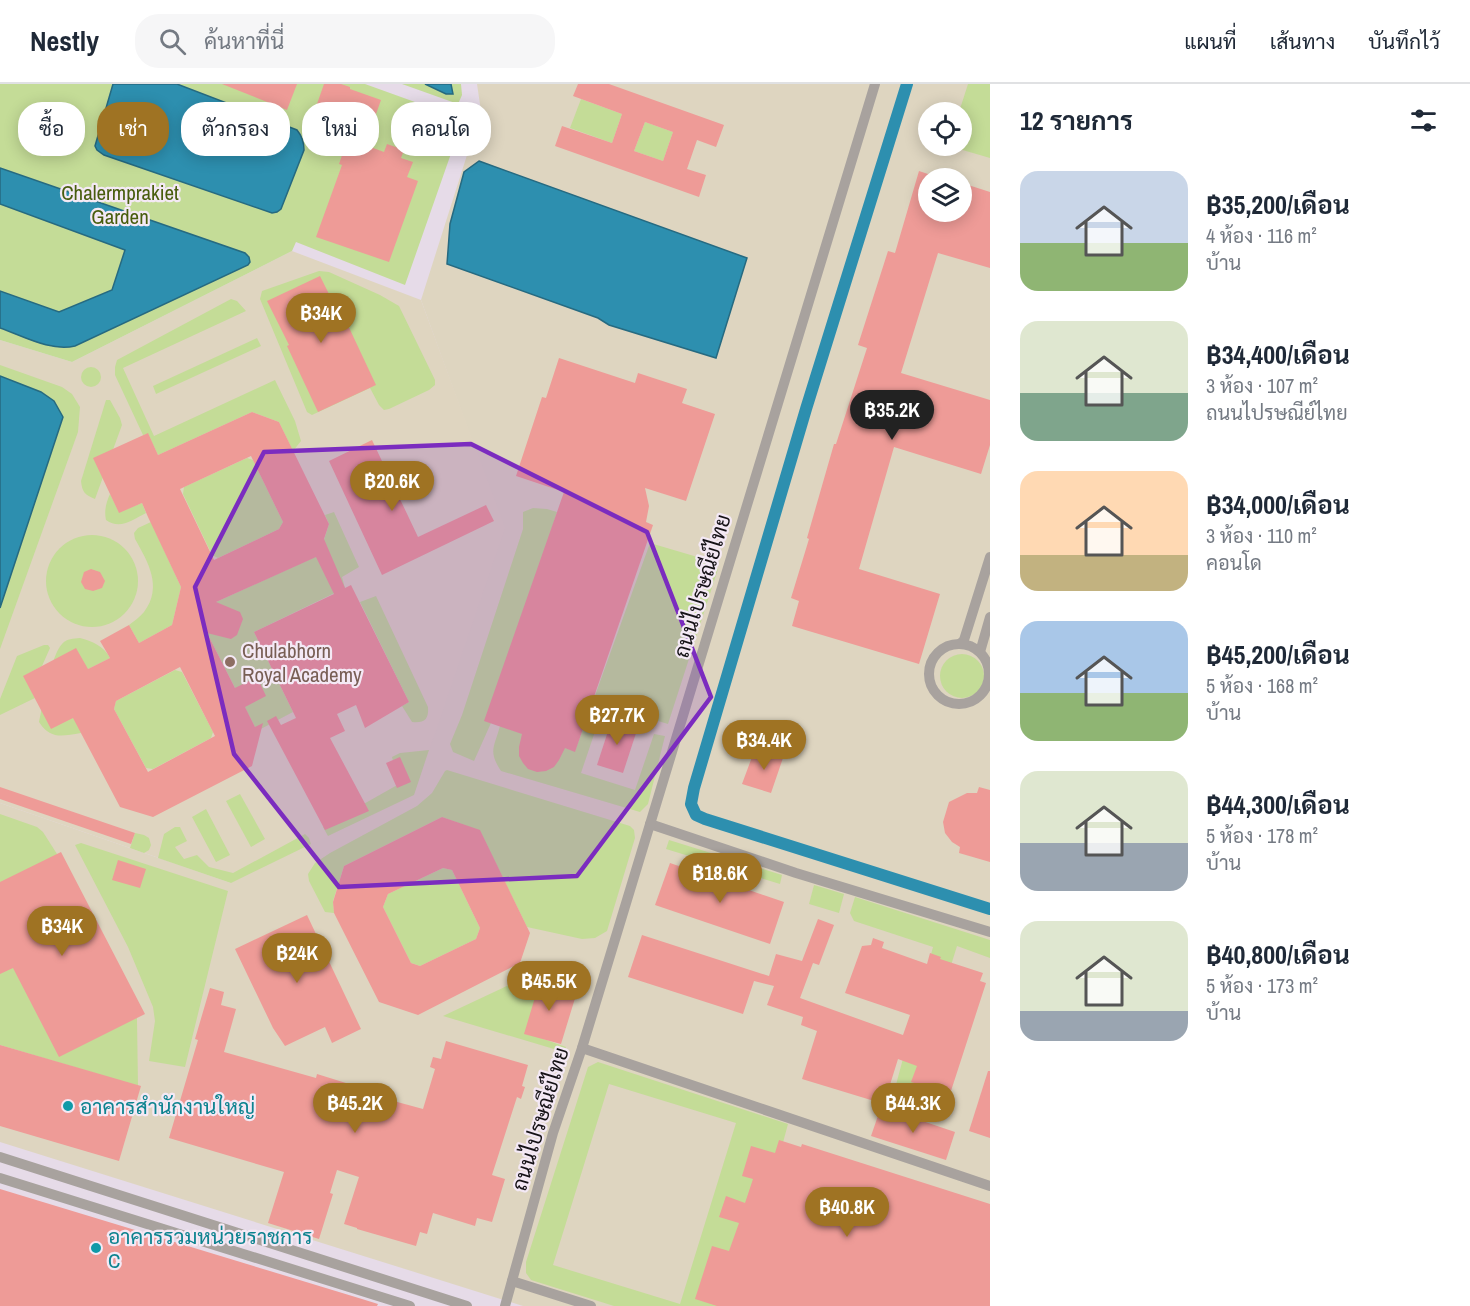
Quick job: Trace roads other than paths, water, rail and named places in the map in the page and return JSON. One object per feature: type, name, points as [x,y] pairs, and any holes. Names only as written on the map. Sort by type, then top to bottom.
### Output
[{"type":"street","name":"ถนนไปรษณีย์ไทย","points":[[505,1306],[554,1133],[582,1048],[875,84]]},
{"type":"street","points":[[960,644],[964,640],[990,557]]},
{"type":"street","points":[[980,652],[990,617]]},
{"type":"street","points":[[960,644],[970,646],[980,652],[987,662],[990,674],[987,693],[962,704],[950,703],[939,697],[932,688],[929,676],[931,663],[937,653],[947,646],[960,644]]},
{"type":"street","points":[[650,824],[796,873],[990,932]]},
{"type":"street","points":[[582,1048],[990,1186]]},
{"type":"street","points":[[0,1157],[463,1305]]},
{"type":"street","points":[[0,1178],[410,1306]]},
{"type":"street","points":[[512,1281],[591,1306]]},
{"type":"water","points":[[113,84],[177,84],[224,102],[181,102],[181,156],[290,156],[290,127],[297,130],[302,139],[302,155],[281,209],[272,213],[107,156],[169,156],[169,102],[108,102]]},
{"type":"water","points":[[425,84],[451,84],[453,94],[446,94]]},
{"type":"water","points":[[479,161],[747,258],[716,358],[609,325],[598,318],[447,264],[450,224],[464,172]]},
{"type":"water","points":[[0,168],[245,253],[250,262],[248,265],[75,346],[56,347],[28,339],[0,328],[0,291],[59,312],[112,290],[125,250],[0,204]]},
{"type":"water","points":[[0,376],[41,392],[54,401],[63,417],[0,608]]},
{"type":"waterway","points":[[907,84],[806,409],[691,804],[696,815],[705,819],[990,909]]},
{"type":"place","name":"Chulabhorn Royal Academy","points":[[230,662]]},
{"type":"place","name":"อาคารสำนักงานใหญ่","points":[[68,1106]]},
{"type":"place","name":"อาคารรวมหน่วยราชการ C","points":[[96,1248]]},
{"type":"park label","name":"Chalermprakiet Garden","points":[[120,204]]}]
